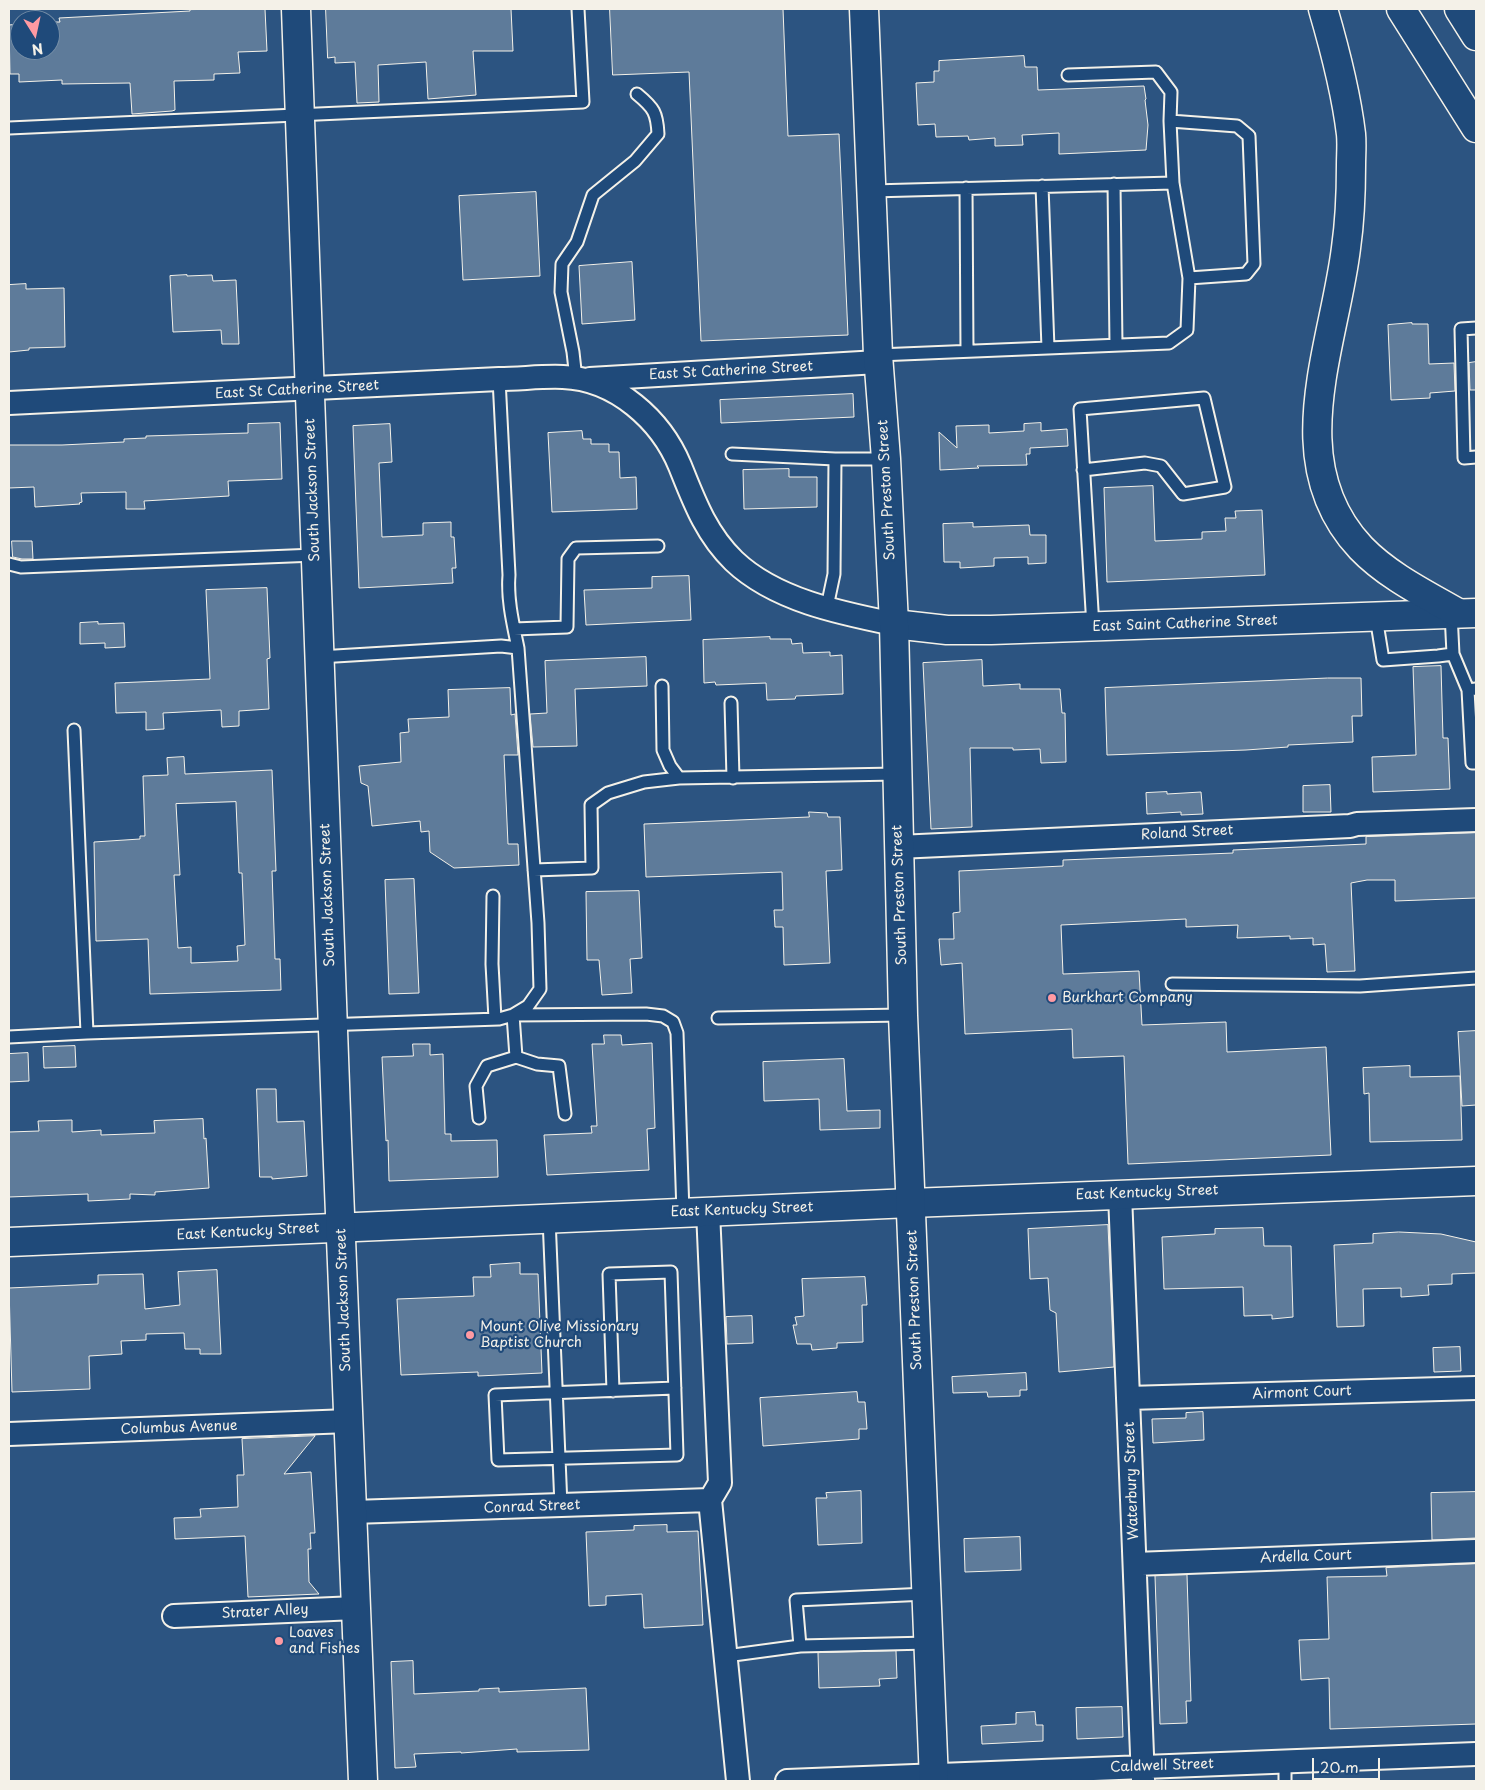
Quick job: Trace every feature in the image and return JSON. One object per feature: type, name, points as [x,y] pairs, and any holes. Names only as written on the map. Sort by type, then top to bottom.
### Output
[{"type":"main road","name":"South Jackson Street","points":[[296,9],[315,555],[363,1781]]},
{"type":"main road","name":"South Preston Street","points":[[864,9],[878,358],[886,459],[894,624],[898,847],[904,987],[903,1015],[934,1778]]},
{"type":"main road","points":[[1323,9],[1337,58],[1351,136],[1351,205],[1346,250],[1322,376],[1317,437],[1319,466],[1325,489],[1334,510],[1346,530],[1362,549],[1406,583],[1462,613]]},
{"type":"main road","points":[[1401,9],[1476,128]]},
{"type":"main road","points":[[1459,9],[1476,36]]},
{"type":"main road","name":"East Saint Catherine Street","points":[[894,624],[938,629],[979,630],[1462,613]]},
{"type":"main road","name":"East Kentucky Street","points":[[9,1242],[1120,1194],[1476,1181]]},
{"type":"street","name":"East St Catherine Street","points":[[9,403],[499,379],[564,377],[580,379],[878,358]]},
{"type":"street","name":"East St Catherine Street","points":[[580,379],[606,388],[628,401],[642,411],[658,428],[674,453],[701,518],[713,537],[733,560],[749,573],[776,590],[827,607],[894,624]]},
{"type":"street","name":"Roland Street","points":[[898,847],[1357,824],[1476,820]]},
{"type":"street","name":"Waterbury Street","points":[[1120,1194],[1142,1774]]},
{"type":"street","points":[[695,1212],[720,1484],[710,1500],[738,1781]]},
{"type":"street","name":"Airmont Court","points":[[1128,1398],[1476,1388]]},
{"type":"street","name":"Columbus Avenue","points":[[9,1434],[349,1421]]},
{"type":"street","name":"Conrad Street","points":[[353,1512],[710,1500]]},
{"type":"street","name":"Ardella Court","points":[[1135,1564],[1476,1551]]},
{"type":"street","name":"Strater Alley","points":[[174,1616],[356,1608]]},
{"type":"street","name":"Caldwell Street","points":[[787,1781],[1285,1771],[1476,1754]]},
{"type":"lane","points":[[9,128],[583,102],[578,9]]},
{"type":"lane","points":[[878,358],[967,351],[1169,343],[1187,330],[1188,278],[1173,183],[1170,121],[1171,92],[1156,72],[1068,75]]},
{"type":"lane","points":[[580,379],[561,292],[562,264],[577,242],[593,195],[634,161],[658,134],[657,117],[649,103],[637,94]]},
{"type":"lane","points":[[1170,121],[1237,126],[1249,136],[1254,264],[1246,274],[1188,278]]},
{"type":"lane","points":[[872,191],[1173,183]]},
{"type":"lane","points":[[1114,184],[1116,345]]},
{"type":"lane","points":[[1042,186],[1048,348]]},
{"type":"lane","points":[[966,188],[967,351]]},
{"type":"lane","points":[[1476,328],[1460,329],[1464,458],[1476,458]]},
{"type":"lane","points":[[499,379],[509,575],[508,588],[518,648],[538,923],[540,989],[528,1006],[513,1015]]},
{"type":"lane","points":[[1083,470],[1145,463],[1161,466],[1183,494],[1225,488],[1204,398],[1080,409],[1083,470],[1093,627]]},
{"type":"lane","points":[[732,454],[835,459],[886,459]]},
{"type":"lane","points":[[827,607],[834,574],[835,459]]},
{"type":"lane","points":[[514,629],[567,627],[568,560],[576,548],[658,546]]},
{"type":"lane","points":[[9,564],[21,568],[315,555]]},
{"type":"lane","points":[[1462,613],[1453,654],[1472,689],[1472,763],[1476,763]]},
{"type":"lane","points":[[1376,617],[1383,660],[1453,654]]},
{"type":"lane","points":[[319,657],[500,646],[518,648]]},
{"type":"lane","points":[[662,686],[663,750],[670,766],[679,778]]},
{"type":"lane","points":[[731,703],[733,778]]},
{"type":"lane","points":[[74,730],[87,1033]]},
{"type":"lane","points":[[534,870],[592,868],[591,805],[608,793],[644,782],[679,778],[896,774]]},
{"type":"lane","points":[[493,896],[492,964],[495,1019]]},
{"type":"lane","points":[[1172,984],[1360,986],[1476,978]]},
{"type":"lane","points":[[9,1037],[495,1019],[513,1015],[646,1014],[663,1016],[673,1022],[677,1033],[695,1212]]},
{"type":"lane","points":[[513,1015],[516,1057]]},
{"type":"lane","points":[[718,1018],[903,1015]]},
{"type":"lane","points":[[479,1118],[476,1086],[487,1066],[516,1057],[537,1064],[559,1066],[565,1114]]},
{"type":"lane","points":[[549,1218],[561,1506]]},
{"type":"lane","points":[[613,1391],[609,1274],[671,1272],[675,1388],[677,1455],[498,1460],[495,1395],[556,1392],[613,1391],[675,1388]]},
{"type":"lane","points":[[800,1646],[796,1600],[927,1594]]},
{"type":"lane","points":[[726,1656],[800,1646],[928,1643]]},
{"type":"building","points":[[265,9],[267,51],[238,52],[240,73],[214,74],[214,80],[174,81],[175,110],[132,114],[130,83],[62,84],[62,80],[19,82],[19,74],[10,74],[9,25],[10,60],[60,60],[60,18],[190,10]]},
{"type":"building","points":[[326,9],[511,9],[513,51],[473,51],[476,95],[428,99],[426,62],[378,65],[379,102],[357,103],[355,62],[335,63],[335,57],[328,58]]},
{"type":"building","points":[[610,9],[783,9],[788,136],[839,134],[848,335],[701,341],[689,72],[613,75]]},
{"type":"building","points":[[1024,56],[1025,67],[1037,67],[1038,90],[1144,86],[1148,125],[1146,150],[1059,154],[1059,133],[1022,135],[1023,145],[995,146],[995,138],[969,140],[968,136],[936,137],[935,124],[918,125],[916,83],[934,82],[934,71],[939,71],[939,61]]},
{"type":"building","points":[[536,192],[540,276],[463,280],[459,196]]},
{"type":"building","points":[[632,262],[635,320],[582,324],[579,266]]},
{"type":"building","points":[[212,275],[213,281],[236,280],[239,344],[222,344],[221,330],[173,332],[170,276]]},
{"type":"building","points":[[26,284],[26,289],[64,288],[65,347],[29,348],[29,350],[9,352],[9,285]]},
{"type":"building","points":[[1428,324],[1429,364],[1454,363],[1455,391],[1430,393],[1430,398],[1391,400],[1388,325]]},
{"type":"building","points":[[1476,362],[1476,390],[1470,390],[1469,363]]},
{"type":"building","points":[[853,394],[854,417],[721,423],[720,400]]},
{"type":"building","points":[[280,423],[282,479],[228,481],[229,496],[144,501],[145,509],[126,509],[126,492],[81,493],[82,502],[80,504],[35,507],[34,487],[9,488],[9,445],[124,442],[124,439],[146,438],[146,436],[248,433],[248,424]]},
{"type":"building","points":[[1041,423],[1041,431],[1067,429],[1068,446],[1030,448],[1030,454],[1026,454],[1027,465],[977,466],[979,468],[940,470],[939,432],[957,448],[956,426],[989,425],[989,433],[1024,431],[1024,424]]},
{"type":"building","points":[[390,424],[392,462],[379,463],[382,537],[423,535],[423,523],[451,522],[451,537],[454,537],[456,568],[452,568],[453,583],[359,588],[353,426]]},
{"type":"building","points":[[582,431],[583,439],[591,439],[591,444],[609,444],[609,452],[619,452],[620,478],[636,477],[637,509],[552,512],[548,433]]},
{"type":"building","points":[[789,469],[789,477],[817,477],[817,507],[744,509],[743,470]]},
{"type":"building","points":[[1153,486],[1155,541],[1202,539],[1202,532],[1226,531],[1225,518],[1236,518],[1235,511],[1262,510],[1265,575],[1107,582],[1104,488]]},
{"type":"building","points":[[973,523],[973,527],[1029,525],[1030,535],[1046,535],[1046,563],[1028,564],[1028,557],[994,558],[994,566],[960,568],[960,562],[944,562],[943,524]]},
{"type":"building","points":[[12,541],[32,541],[33,559],[13,557]]},
{"type":"building","points":[[689,576],[691,620],[586,625],[584,590],[652,588],[652,577]]},
{"type":"building","points":[[267,588],[270,658],[267,659],[269,709],[239,711],[239,726],[222,727],[221,710],[163,713],[164,729],[146,730],[146,712],[116,713],[115,683],[210,679],[206,590]]},
{"type":"building","points":[[98,622],[98,624],[124,623],[125,647],[105,648],[105,643],[80,644],[80,623]]},
{"type":"building","points":[[770,637],[770,639],[791,639],[792,644],[802,643],[803,653],[830,652],[830,656],[842,655],[843,694],[796,696],[795,699],[767,700],[766,683],[716,685],[715,682],[704,683],[703,640]]},
{"type":"building","points":[[646,657],[647,686],[575,689],[577,746],[533,747],[530,714],[547,713],[545,661]]},
{"type":"building","points":[[982,660],[983,686],[1020,684],[1020,689],[1060,689],[1062,713],[1065,713],[1066,762],[1041,763],[1040,749],[970,748],[972,827],[931,829],[923,663]]},
{"type":"building","points":[[1441,666],[1443,738],[1448,738],[1450,789],[1373,792],[1372,757],[1416,755],[1413,667]]},
{"type":"building","points":[[1361,678],[1362,716],[1352,716],[1353,742],[1288,745],[1288,747],[1246,750],[1107,755],[1105,688]]},
{"type":"building","points":[[510,688],[511,715],[515,714],[518,755],[504,755],[508,844],[518,844],[519,865],[454,868],[430,852],[429,831],[421,832],[420,821],[372,826],[368,786],[361,783],[359,766],[401,762],[400,733],[409,732],[408,719],[449,717],[448,690]]},
{"type":"building","points":[[184,757],[185,774],[272,770],[276,871],[272,871],[275,959],[280,959],[281,990],[150,994],[148,939],[96,941],[94,842],[140,839],[140,836],[145,836],[143,776],[168,775],[167,758]],"holes":[[[236,802],[239,873],[242,873],[245,945],[237,946],[238,961],[191,963],[191,947],[178,948],[174,875],[180,875],[176,804]]]},
{"type":"building","points":[[1330,785],[1331,812],[1303,812],[1303,786]]},
{"type":"building","points":[[1167,792],[1167,794],[1201,792],[1203,814],[1181,815],[1181,812],[1147,814],[1146,793]]},
{"type":"building","points":[[809,812],[827,813],[828,817],[840,817],[842,870],[826,871],[830,963],[784,965],[783,927],[775,927],[774,910],[783,910],[782,872],[646,877],[644,824],[809,817]]},
{"type":"building","name":"Burkhart Company","points":[[1476,833],[1476,898],[1395,901],[1395,880],[1367,880],[1351,883],[1355,971],[1327,972],[1325,944],[1313,945],[1313,938],[1290,939],[1290,936],[1237,938],[1238,925],[1186,927],[1186,919],[1061,925],[1063,974],[1139,971],[1142,1025],[1226,1022],[1227,1052],[1326,1047],[1331,1155],[1128,1164],[1124,1056],[1073,1058],[1072,1029],[965,1034],[962,963],[941,965],[939,939],[954,939],[953,913],[960,912],[959,871],[1063,866],[1063,860],[1233,853],[1233,850],[1366,844],[1366,837]]},
{"type":"building","points":[[414,879],[419,993],[389,994],[385,880]]},
{"type":"building","points":[[639,891],[642,958],[630,959],[632,993],[602,995],[599,960],[587,960],[586,892]]},
{"type":"building","points":[[1476,1031],[1476,1105],[1462,1106],[1458,1032]]},
{"type":"building","points":[[604,1035],[621,1035],[622,1045],[652,1043],[655,1128],[647,1129],[649,1170],[547,1175],[544,1135],[592,1133],[591,1126],[597,1126],[592,1044],[604,1044]]},
{"type":"building","points":[[413,1044],[430,1044],[430,1055],[443,1054],[445,1134],[451,1134],[451,1141],[497,1140],[498,1177],[389,1181],[382,1057],[413,1056]]},
{"type":"building","points":[[75,1046],[76,1067],[44,1068],[43,1047]]},
{"type":"building","points":[[28,1053],[29,1081],[9,1082],[9,1054]]},
{"type":"building","points":[[844,1059],[847,1111],[880,1110],[880,1128],[820,1130],[819,1099],[764,1101],[763,1062]]},
{"type":"building","points":[[1410,1066],[1410,1077],[1460,1076],[1462,1140],[1370,1142],[1369,1093],[1364,1094],[1363,1068]]},
{"type":"building","points":[[257,1089],[276,1089],[277,1122],[304,1121],[307,1176],[272,1179],[272,1177],[260,1177]]},
{"type":"building","points":[[203,1119],[209,1188],[155,1192],[155,1195],[130,1194],[130,1199],[88,1201],[88,1194],[9,1197],[9,1132],[39,1131],[38,1121],[72,1120],[72,1132],[101,1130],[101,1135],[155,1133],[154,1121]]},
{"type":"building","points":[[1108,1225],[1114,1367],[1059,1372],[1056,1313],[1050,1310],[1048,1278],[1030,1279],[1028,1229]]},
{"type":"building","points":[[1263,1228],[1264,1246],[1291,1246],[1293,1317],[1272,1319],[1272,1315],[1244,1316],[1243,1287],[1164,1289],[1162,1237],[1215,1234],[1215,1229]]},
{"type":"building","points":[[1399,1232],[1441,1234],[1476,1242],[1476,1273],[1452,1274],[1452,1284],[1428,1285],[1429,1295],[1401,1297],[1401,1288],[1363,1289],[1364,1326],[1337,1327],[1334,1245],[1373,1243],[1373,1234]]},
{"type":"building","name":"Mount Olive Missionary Baptist Church","points":[[520,1263],[520,1274],[538,1274],[542,1373],[478,1376],[478,1372],[401,1375],[397,1299],[474,1296],[473,1277],[491,1277],[490,1265]]},
{"type":"building","points":[[217,1270],[221,1354],[200,1354],[200,1349],[185,1349],[184,1333],[146,1334],[146,1340],[121,1341],[122,1354],[89,1356],[90,1389],[12,1392],[9,1288],[98,1284],[98,1275],[143,1274],[145,1309],[180,1305],[178,1272]]},
{"type":"building","points":[[865,1277],[867,1305],[862,1305],[863,1342],[837,1343],[837,1348],[812,1350],[811,1344],[797,1344],[793,1325],[797,1325],[795,1317],[804,1316],[802,1279]]},
{"type":"building","points":[[752,1316],[753,1343],[727,1344],[726,1317]]},
{"type":"building","points":[[1460,1347],[1461,1371],[1434,1372],[1433,1348]]},
{"type":"building","points":[[1026,1373],[1027,1390],[1020,1390],[1020,1396],[988,1397],[987,1392],[953,1393],[952,1377]]},
{"type":"building","points":[[857,1392],[858,1402],[865,1402],[867,1429],[859,1429],[859,1439],[763,1446],[760,1398]]},
{"type":"building","points":[[1203,1412],[1204,1440],[1153,1443],[1152,1419],[1186,1418],[1186,1413]]},
{"type":"building","points":[[315,1436],[284,1474],[311,1472],[315,1533],[310,1533],[311,1549],[308,1549],[309,1582],[319,1594],[248,1597],[245,1536],[175,1539],[174,1518],[201,1517],[200,1509],[238,1507],[237,1475],[244,1475],[242,1439]]},
{"type":"building","points":[[861,1491],[862,1543],[818,1545],[816,1498],[827,1498],[826,1493]]},
{"type":"building","points":[[1476,1492],[1476,1538],[1432,1540],[1431,1493]]},
{"type":"building","points":[[667,1525],[667,1532],[698,1531],[703,1625],[644,1628],[642,1594],[606,1596],[606,1605],[589,1606],[586,1532],[634,1530],[634,1526]]},
{"type":"building","points":[[1020,1537],[1021,1570],[965,1572],[964,1539]]},
{"type":"building","points":[[1476,1564],[1476,1724],[1330,1729],[1329,1678],[1301,1680],[1299,1640],[1329,1639],[1327,1577],[1387,1576],[1386,1568]]},
{"type":"building","points":[[1187,1575],[1191,1701],[1186,1701],[1187,1723],[1160,1724],[1155,1576]]},
{"type":"building","points":[[896,1651],[897,1678],[879,1679],[880,1686],[819,1688],[818,1653]]},
{"type":"building","points":[[413,1661],[414,1694],[479,1691],[479,1689],[499,1688],[499,1692],[586,1688],[589,1750],[517,1752],[517,1749],[414,1754],[416,1767],[395,1768],[391,1662]]},
{"type":"building","points":[[1122,1707],[1123,1737],[1077,1739],[1076,1708]]},
{"type":"building","points":[[1035,1712],[1036,1725],[1043,1725],[1043,1741],[982,1744],[981,1726],[1016,1724],[1016,1713]]},
{"type":"place","name":"Burkhart Company","points":[[1052,998]]},
{"type":"place","name":"Mount Olive Missionary Baptist Church","points":[[470,1335]]},
{"type":"place","name":"Loaves and Fishes","points":[[279,1641]]}]
